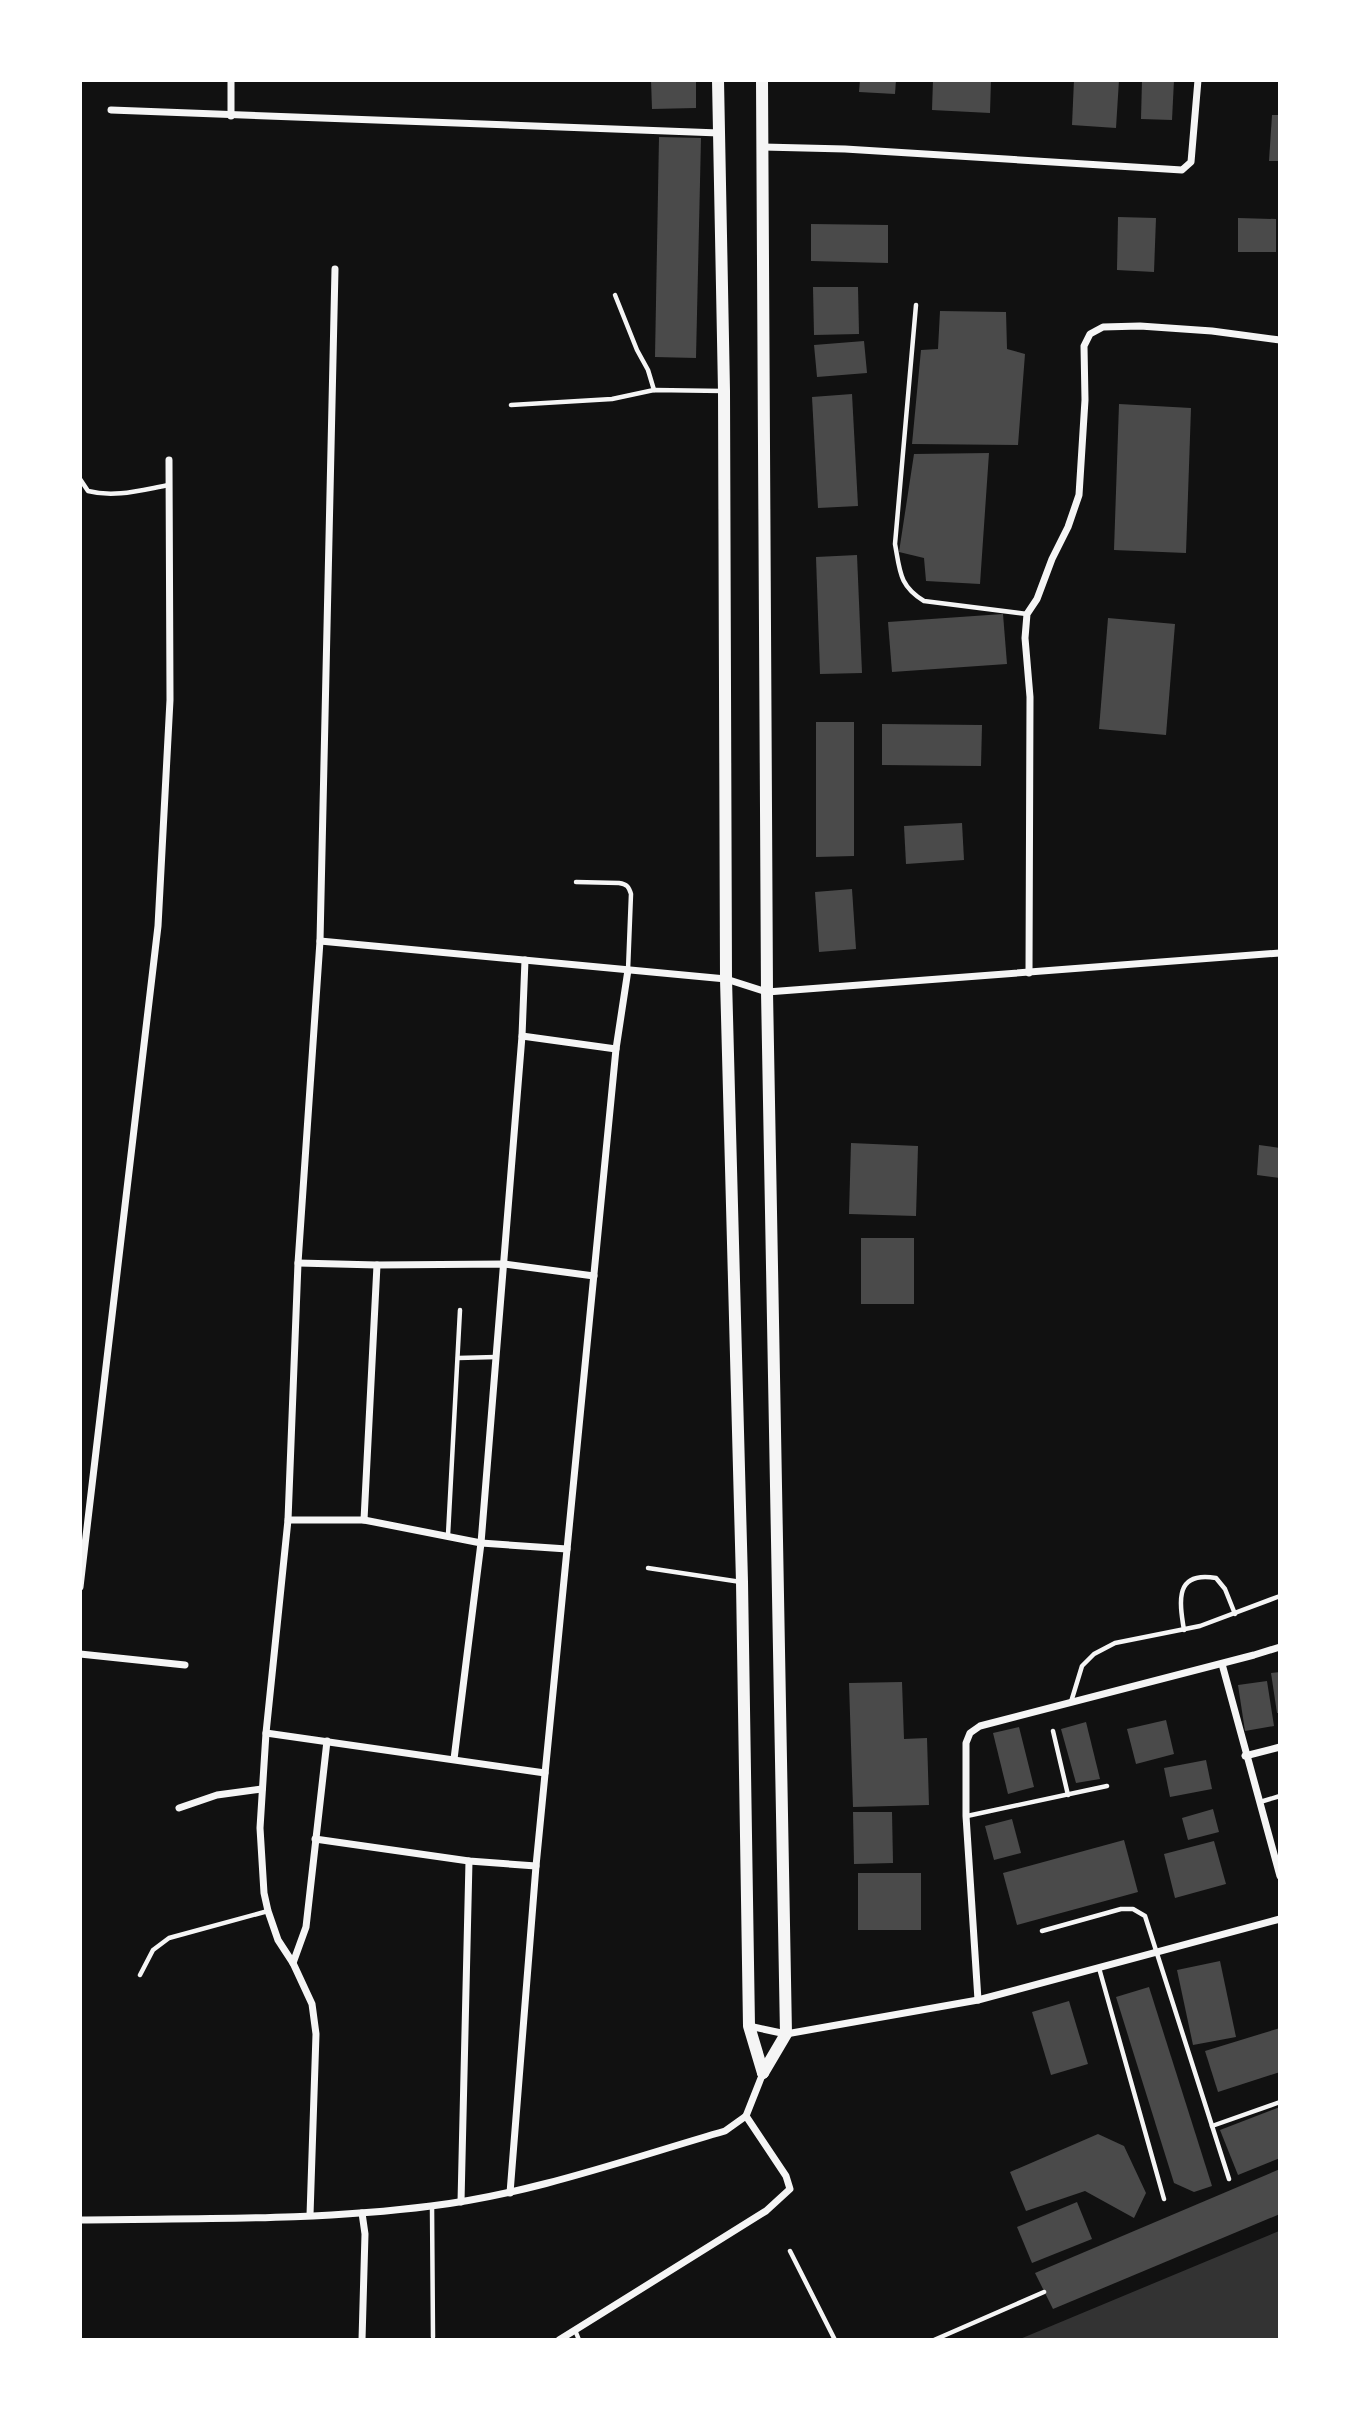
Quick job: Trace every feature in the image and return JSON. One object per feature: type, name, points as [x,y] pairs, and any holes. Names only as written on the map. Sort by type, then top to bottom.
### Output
[{"type":"street","points":[[231,80],[231,116]]},
{"type":"street","points":[[718,80],[723,391],[726,979],[742,1582],[748,2026],[763,2073]]},
{"type":"street","points":[[80,2220],[362,2213],[432,2206],[510,2193],[725,2131],[746,2116],[763,2073],[786,2034],[767,992],[762,80]]},
{"type":"street","points":[[763,147],[845,149],[1182,170],[1191,162],[1198,80]]},
{"type":"street","points":[[111,110],[719,133]]},
{"type":"street","points":[[310,2215],[316,2034],[312,2004],[293,1963],[278,1940],[268,1911],[264,1893],[260,1828],[266,1733],[288,1520],[298,1263],[320,941],[335,269]]},
{"type":"street","points":[[1029,973],[1030,697],[1025,638],[1027,614],[1037,599],[1079,495],[1085,400],[1084,346],[1090,334],[1103,327],[1140,326],[1212,331],[1279,340]]},
{"type":"street","points":[[80,1587],[158,926],[170,700],[169,460]]},
{"type":"street","points":[[320,941],[726,979],[767,992],[1279,953]]},
{"type":"street","points":[[454,1759],[481,1543],[522,1036],[525,960]]},
{"type":"street","points":[[510,2193],[536,1866],[616,1048],[628,970]]},
{"type":"street","points":[[522,1036],[616,1048]]},
{"type":"street","points":[[298,1263],[504,1264],[594,1276]]},
{"type":"street","points":[[364,1520],[377,1265]]},
{"type":"street","points":[[288,1520],[364,1520],[481,1543],[567,1549]]},
{"type":"street","points":[[978,2000],[966,1816],[967,1743],[970,1734],[980,1726],[1279,1647]]},
{"type":"street","points":[[80,1654],[185,1665]]},
{"type":"street","points":[[1222,1664],[1279,1876]]},
{"type":"street","points":[[266,1733],[545,1773]]},
{"type":"street","points":[[293,1963],[306,1927],[327,1741]]},
{"type":"street","points":[[1245,1756],[1279,1747]]},
{"type":"street","points":[[179,1808],[217,1795],[262,1789]]},
{"type":"street","points":[[315,1839],[470,1861],[536,1866]]},
{"type":"street","points":[[461,2202],[470,1861]]},
{"type":"street","points":[[748,2026],[786,2034],[978,2000],[1279,1919]]},
{"type":"street","points":[[559,2340],[766,2211],[790,2189],[786,2176],[746,2116]]},
{"type":"street","points":[[362,2213],[365,2234],[362,2340]]},
{"type":"lane","points":[[615,295],[654,390]]},
{"type":"lane","points":[[916,306],[895,544],[901,577],[910,593],[924,601],[1027,614]]},
{"type":"lane","points":[[511,405],[612,399],[654,390],[723,391]]},
{"type":"lane","points":[[80,479],[88,491],[103,495],[119,495],[169,485]]},
{"type":"lane","points":[[576,882],[625,883],[630,888],[628,970]]},
{"type":"lane","points":[[448,1535],[460,1310]]},
{"type":"lane","points":[[458,1358],[497,1357]]},
{"type":"lane","points":[[648,1568],[742,1582]]},
{"type":"lane","points":[[1184,1630],[1179,1603],[1183,1588],[1191,1579],[1204,1576],[1216,1578],[1225,1589],[1234,1614]]},
{"type":"lane","points":[[1070,1703],[1082,1666],[1094,1654],[1115,1643],[1184,1630],[1279,1596]]},
{"type":"lane","points":[[1053,1731],[1068,1795]]},
{"type":"lane","points":[[966,1816],[1107,1786]]},
{"type":"lane","points":[[1259,1802],[1279,1796]]},
{"type":"lane","points":[[1042,1931],[1121,1909],[1133,1909],[1145,1916],[1228,2179]]},
{"type":"lane","points":[[141,1975],[153,1950],[169,1938],[268,1911]]},
{"type":"lane","points":[[1099,1967],[1164,2199]]},
{"type":"lane","points":[[1212,2126],[1279,2102]]},
{"type":"lane","points":[[432,2206],[433,2337]]},
{"type":"lane","points":[[790,2251],[835,2340]]},
{"type":"lane","points":[[934,2340],[1044,2292]]},
{"type":"lane","points":[[575,2330],[579,2340]]},
{"type":"shaded area","points":[[1279,2231],[1279,2339],[1020,2339]]},
{"type":"building","points":[[651,80],[696,80],[696,108],[652,109]]},
{"type":"building","points":[[860,80],[896,80],[895,94],[859,92]]},
{"type":"building","points":[[933,80],[991,80],[990,113],[932,110]]},
{"type":"building","points":[[1074,80],[1119,80],[1116,128],[1072,125]]},
{"type":"building","points":[[1142,80],[1174,80],[1172,120],[1141,119]]},
{"type":"building","points":[[1272,115],[1280,115],[1280,161],[1269,161]]},
{"type":"building","points":[[659,137],[701,138],[696,358],[655,357]]},
{"type":"building","points":[[1118,217],[1156,218],[1154,272],[1117,270]]},
{"type":"building","points":[[1238,218],[1276,219],[1276,252],[1238,252]]},
{"type":"building","points":[[811,224],[888,225],[888,263],[811,261]]},
{"type":"building","points":[[813,287],[858,287],[859,334],[814,335]]},
{"type":"building","points":[[940,311],[1006,312],[1007,349],[1025,354],[1018,445],[912,444],[921,350],[938,349]]},
{"type":"building","points":[[864,341],[867,373],[817,377],[814,345]]},
{"type":"building","points":[[852,394],[858,506],[818,508],[812,397]]},
{"type":"building","points":[[1119,404],[1191,408],[1186,553],[1114,550]]},
{"type":"building","points":[[989,453],[980,584],[926,581],[924,558],[899,552],[914,454]]},
{"type":"building","points":[[857,555],[862,673],[820,674],[816,557]]},
{"type":"building","points":[[1003,614],[1007,664],[892,672],[888,622]]},
{"type":"building","points":[[1108,618],[1175,624],[1166,735],[1099,729]]},
{"type":"building","points":[[816,722],[854,722],[854,856],[816,857]]},
{"type":"building","points":[[882,724],[982,725],[981,766],[882,765]]},
{"type":"building","points":[[962,823],[964,860],[906,864],[904,826]]},
{"type":"building","points":[[852,889],[856,949],[819,952],[815,892]]},
{"type":"building","points":[[851,1143],[918,1146],[916,1216],[849,1214]]},
{"type":"building","points":[[1259,1145],[1280,1148],[1280,1178],[1257,1175]]},
{"type":"building","points":[[861,1238],[914,1238],[914,1304],[861,1304]]},
{"type":"building","points":[[1280,1672],[1280,1713],[1277,1713],[1271,1673]]},
{"type":"building","points":[[1267,1681],[1274,1726],[1245,1731],[1238,1685]]},
{"type":"building","points":[[902,1682],[904,1739],[927,1738],[929,1805],[853,1807],[849,1683]]},
{"type":"building","points":[[1166,1720],[1174,1754],[1136,1764],[1127,1729]]},
{"type":"building","points":[[1086,1722],[1100,1779],[1076,1783],[1061,1729]]},
{"type":"building","points":[[1019,1727],[1034,1787],[1008,1794],[993,1733]]},
{"type":"building","points":[[1206,1760],[1212,1789],[1170,1797],[1164,1768]]},
{"type":"building","points":[[1213,1809],[1219,1832],[1188,1840],[1182,1818]]},
{"type":"building","points":[[853,1812],[892,1812],[893,1863],[854,1864]]},
{"type":"building","points":[[1012,1819],[1021,1853],[994,1860],[985,1826]]},
{"type":"building","points":[[1124,1840],[1138,1892],[1017,1925],[1003,1873]]},
{"type":"building","points":[[1214,1841],[1226,1884],[1175,1898],[1164,1854]]},
{"type":"building","points":[[858,1873],[921,1873],[921,1930],[858,1930]]},
{"type":"building","points":[[1220,1961],[1236,2037],[1193,2045],[1177,1970]]},
{"type":"building","points":[[1149,1987],[1212,2186],[1194,2192],[1174,2183],[1116,1997]]},
{"type":"building","points":[[1069,2001],[1088,2064],[1051,2075],[1032,2012]]},
{"type":"building","points":[[1280,2028],[1280,2072],[1218,2092],[1205,2051]]},
{"type":"building","points":[[1280,2107],[1280,2158],[1238,2175],[1220,2130]]},
{"type":"building","points":[[1098,2134],[1124,2146],[1146,2193],[1134,2218],[1085,2191],[1026,2211],[1010,2172]]},
{"type":"building","points":[[1280,2169],[1280,2214],[1053,2309],[1035,2273]]},
{"type":"building","points":[[1077,2202],[1092,2239],[1032,2263],[1017,2227]]}]
